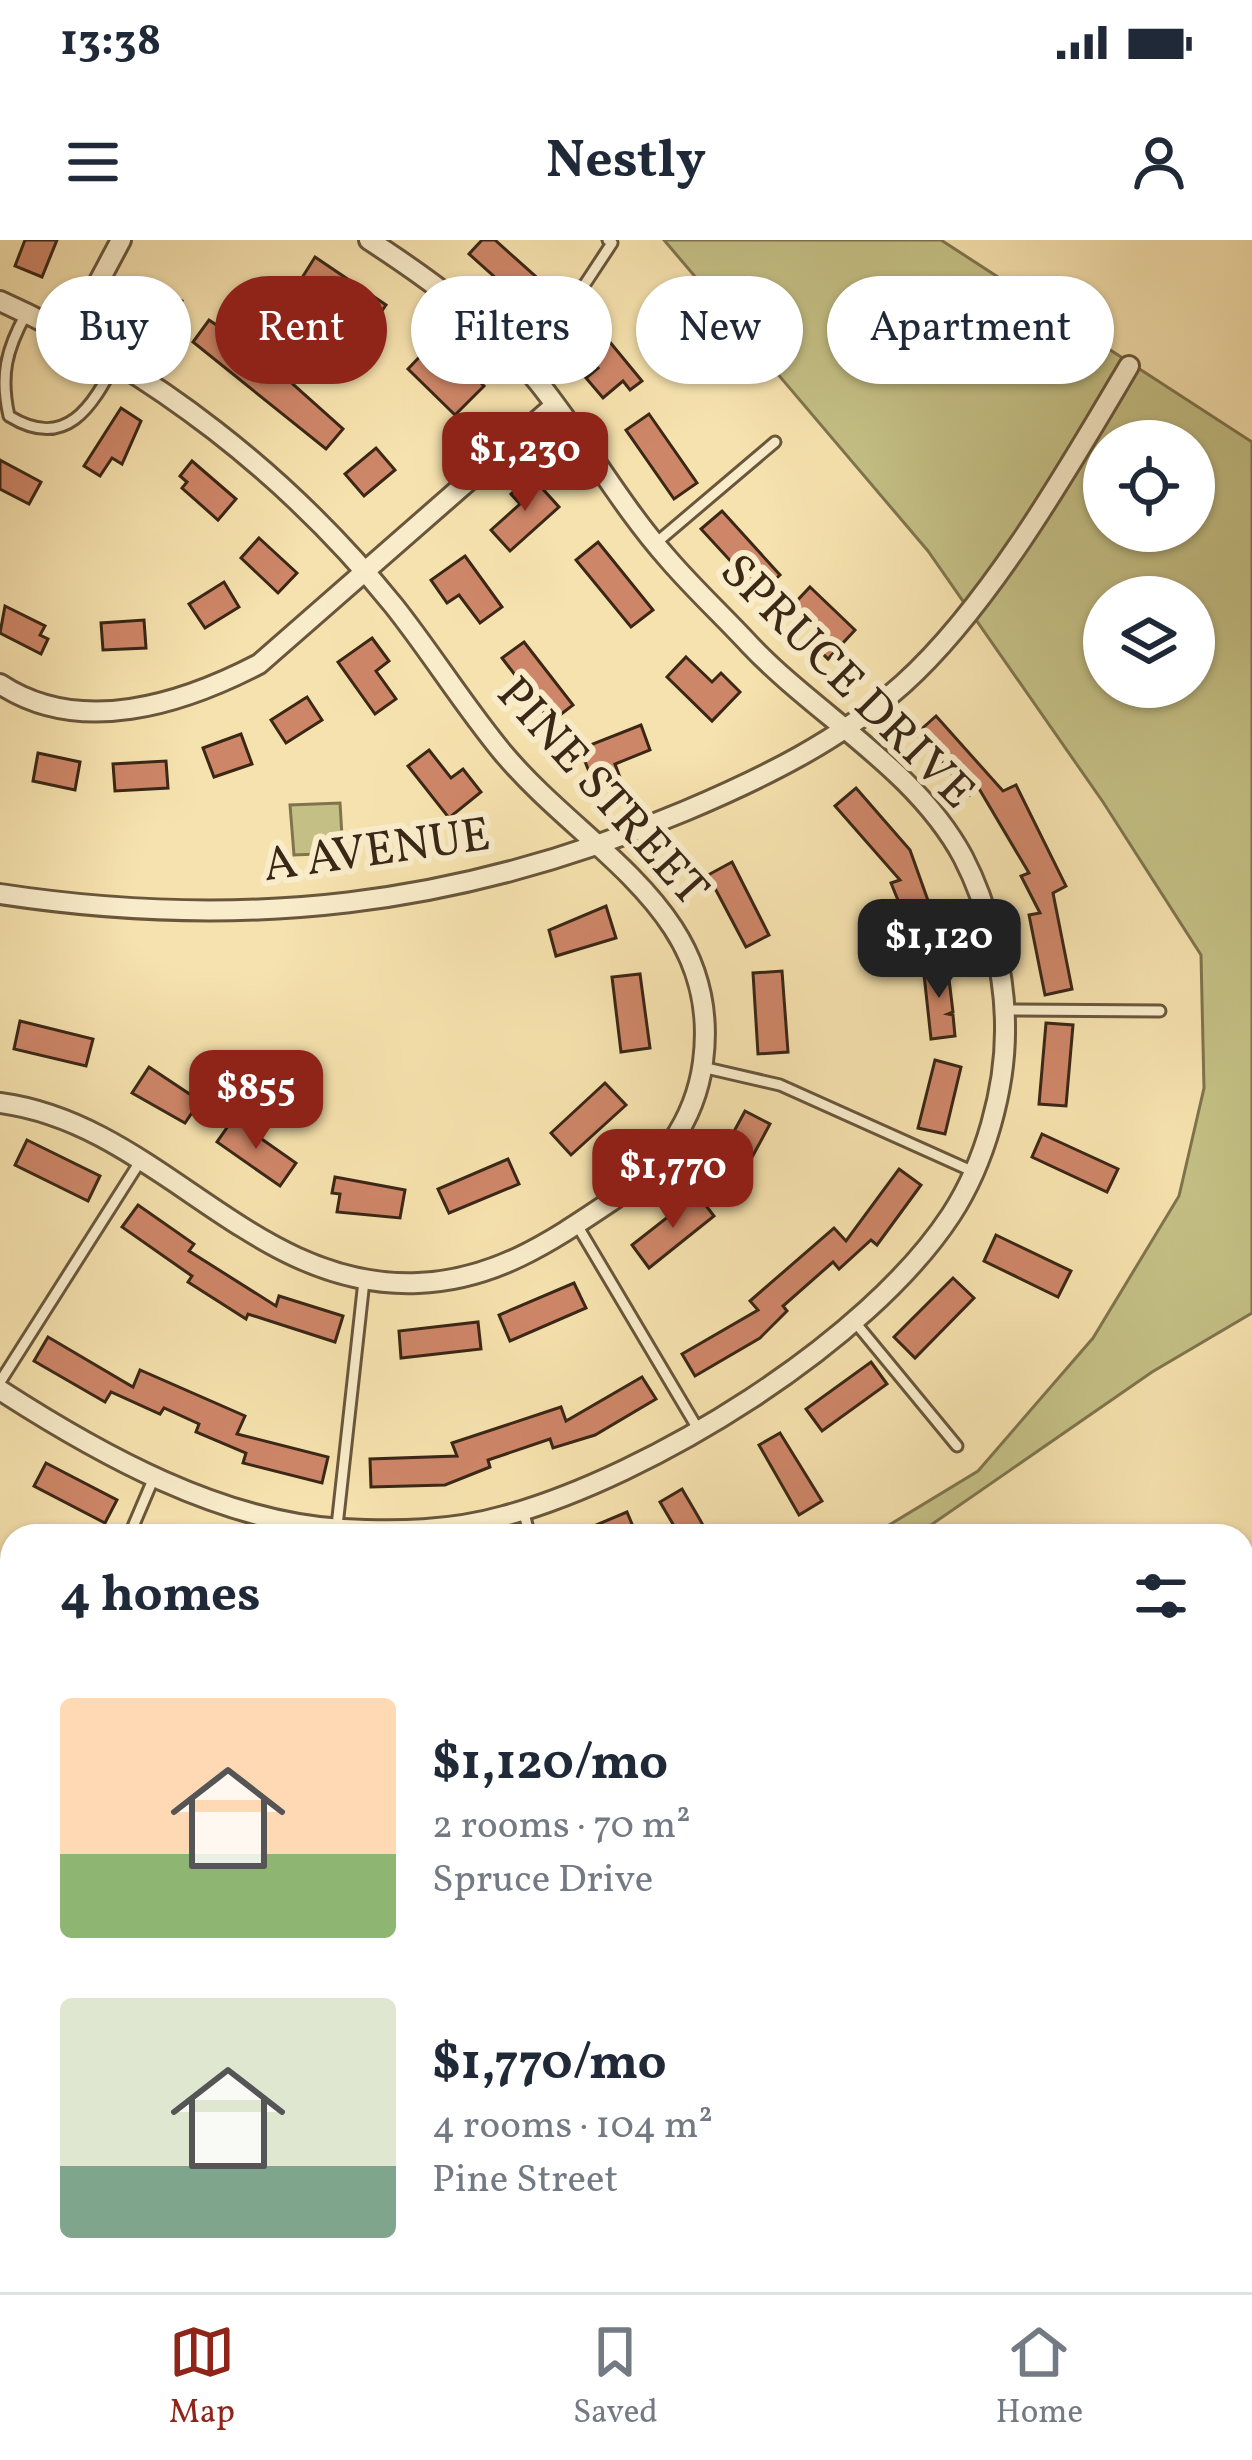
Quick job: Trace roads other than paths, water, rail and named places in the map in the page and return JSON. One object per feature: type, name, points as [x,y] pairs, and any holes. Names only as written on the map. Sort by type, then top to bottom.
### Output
[{"type":"street","points":[[102,276],[121,240]]},
{"type":"street","name":"SPRUCE DRIVE","points":[[369,240],[418,276]]},
{"type":"street","name":"PINE STREET","points":[[0,301],[36,317]]},
{"type":"street","name":"A AVENUE","points":[[0,894],[71,904],[271,908],[435,892],[598,847],[793,762],[905,682],[945,639],[1013,547],[1129,366]]},
{"type":"street","name":"PINE STREET","points":[[0,1103],[73,1118],[286,1255],[330,1274],[413,1284],[480,1276],[577,1225],[640,1182],[690,1113],[702,1067],[702,991],[680,934],[649,892],[542,800],[365,573],[286,490],[197,416],[150,384]]},
{"type":"street","name":"SPRUCE DRIVE","points":[[461,1524],[523,1510],[576,1491],[698,1429],[760,1392],[854,1321],[903,1276],[951,1214],[974,1172],[990,1126],[1003,1010],[996,957],[962,856],[938,820],[844,728],[767,663],[656,543],[536,384]]},
{"type":"street","points":[[0,684],[43,704],[80,711],[173,704],[259,664],[554,406]]},
{"type":"street","name":"SPRUCE DRIVE","points":[[0,1386],[108,1454],[213,1499],[316,1524]]},
{"type":"lane","points":[[590,276],[612,243],[608,240]]},
{"type":"lane","points":[[27,313],[7,349],[2,379],[9,416],[31,429],[56,428],[95,403],[104,384]]},
{"type":"lane","points":[[656,543],[775,442]]},
{"type":"lane","points":[[1003,1010],[1160,1011]]},
{"type":"lane","points":[[702,1067],[780,1085],[974,1172]]},
{"type":"lane","points":[[0,1386],[141,1160]]},
{"type":"lane","points":[[577,1225],[698,1429]]},
{"type":"lane","points":[[337,1524],[364,1281]]},
{"type":"lane","points":[[854,1321],[957,1446]]},
{"type":"lane","points":[[134,1524],[155,1474]]},
{"type":"lane","points":[[523,1510],[527,1524]]}]
